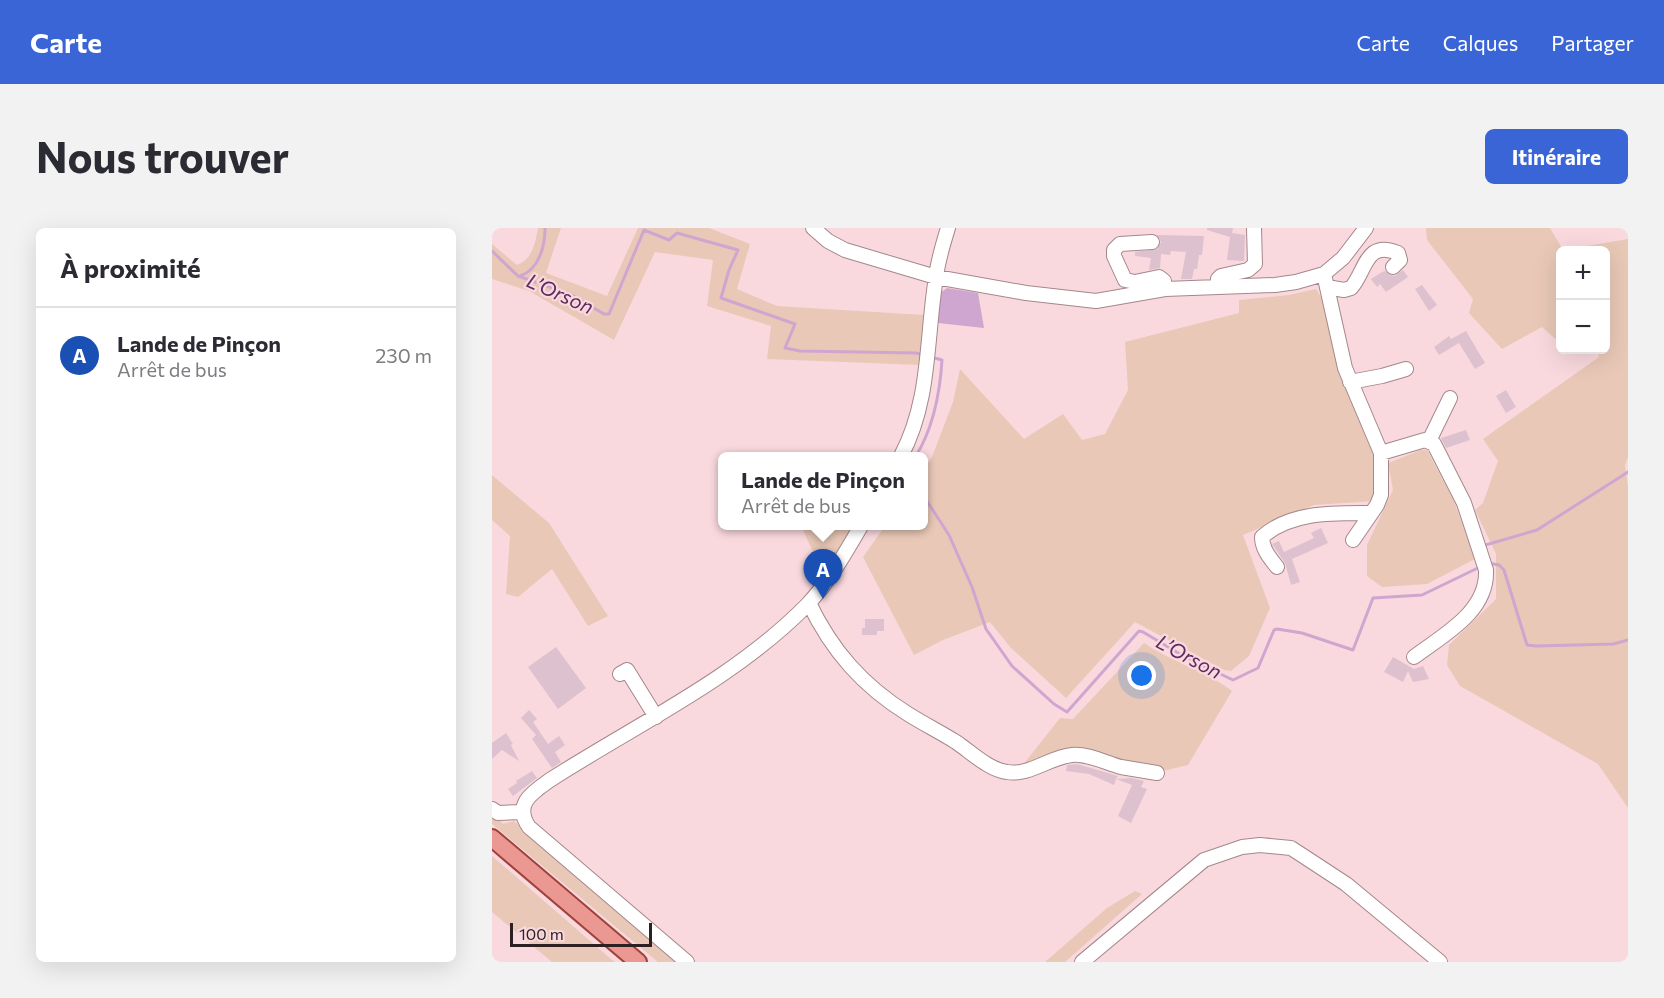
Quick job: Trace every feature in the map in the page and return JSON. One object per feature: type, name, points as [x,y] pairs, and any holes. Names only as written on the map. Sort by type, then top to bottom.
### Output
[{"type":"main road","points":[[492,838],[632,958]]},
{"type":"street","points":[[813,228],[828,241],[845,250],[936,277],[1026,293],[1096,301],[1166,289],[1275,285],[1326,280],[1344,290],[1351,288],[1363,264],[1374,253],[1384,251],[1398,253],[1400,260],[1393,267]]},
{"type":"street","points":[[903,452],[916,420],[924,389],[936,277],[948,228]]},
{"type":"street","points":[[1217,286],[1221,276],[1248,270],[1255,264],[1254,228]]},
{"type":"street","points":[[1326,280],[1366,228]]},
{"type":"street","points":[[1152,242],[1120,244],[1114,250],[1114,256],[1125,280],[1135,282],[1159,277],[1166,289]]},
{"type":"street","points":[[1326,280],[1350,382],[1381,453],[1381,495],[1353,540]]},
{"type":"street","points":[[1350,382],[1406,369]]},
{"type":"street","points":[[1429,441],[1450,398]]},
{"type":"street","points":[[1381,453],[1419,441],[1429,441],[1437,448],[1464,503],[1487,578],[1479,601],[1467,616],[1414,657]]},
{"type":"street","points":[[1276,567],[1262,541],[1262,537],[1272,530],[1309,516],[1371,513]]},
{"type":"street","points":[[687,962],[529,827],[523,812],[528,797],[586,757],[656,717],[733,667],[809,603],[858,530]]},
{"type":"street","points":[[809,603],[819,624],[844,662],[874,690],[995,769],[1018,773],[1058,757],[1076,754],[1122,767],[1157,773]]},
{"type":"street","points":[[620,674],[627,670],[656,717]]},
{"type":"street","points":[[492,809],[498,813],[523,812]]},
{"type":"street","points":[[1082,962],[1204,860],[1242,847],[1260,845],[1291,848],[1346,885],[1440,962]]},
{"type":"shaded area","points":[[538,228],[561,228],[546,273],[607,296],[638,228],[709,228],[750,244],[737,289],[777,306],[924,315],[920,365],[767,359],[771,326],[707,306],[713,260],[655,252],[614,340],[529,291],[492,279],[492,244],[517,265],[530,255]]},
{"type":"shaded area","points":[[1426,228],[1550,228],[1561,246],[1556,246],[1556,339],[1542,327],[1502,349],[1469,313],[1473,299],[1427,240]]},
{"type":"shaded area","points":[[1628,239],[1628,457],[1625,465],[1628,486],[1628,808],[1598,764],[1460,686],[1447,665],[1449,645],[1496,599],[1496,554],[1475,510],[1483,503],[1498,461],[1483,439],[1599,357],[1598,354],[1610,354],[1610,246],[1587,246]]},
{"type":"shaded area","points":[[947,288],[978,293],[984,328],[938,323],[940,293]]},
{"type":"shaded area","points":[[1316,289],[1325,303],[1342,380],[1373,452],[1377,475],[1375,501],[1314,505],[1243,535],[1270,608],[1249,656],[1231,671],[1224,670],[1135,622],[1066,698],[1011,648],[990,622],[943,640],[914,655],[863,557],[882,530],[928,530],[928,463],[953,402],[960,369],[1024,439],[1063,414],[1082,440],[1105,434],[1128,390],[1125,342],[1239,313],[1239,300],[1289,295]]},
{"type":"shaded area","points":[[1421,450],[1427,450],[1454,501],[1475,559],[1427,584],[1382,587],[1367,576],[1367,545],[1393,490],[1388,463]]},
{"type":"shaded area","points":[[492,475],[549,523],[608,616],[588,626],[552,569],[518,597],[506,594],[510,536],[492,520]]},
{"type":"shaded area","points":[[803,530],[851,530],[825,574]]},
{"type":"shaded area","points":[[1144,643],[1232,691],[1188,765],[1167,770],[1137,768],[1086,753],[1019,770],[1060,718],[1073,719]]},
{"type":"shaded area","points":[[492,812],[503,824],[514,821],[679,962],[658,962],[492,824]]},
{"type":"shaded area","points":[[492,856],[615,962],[552,962],[492,912]]},
{"type":"shaded area","points":[[1135,891],[1142,894],[1065,962],[1045,962],[1107,908]]},
{"type":"building","points":[[1207,228],[1233,228],[1232,233],[1245,235],[1244,261],[1227,260],[1230,237],[1207,230]]},
{"type":"building","points":[[1157,235],[1204,236],[1202,255],[1199,255],[1197,269],[1194,269],[1192,279],[1181,279],[1186,252],[1171,251],[1170,255],[1161,254],[1160,268],[1149,270],[1151,258],[1135,256],[1135,252],[1157,249],[1161,242]]},
{"type":"building","points":[[1403,270],[1408,277],[1386,292],[1380,284],[1377,287],[1371,279],[1385,271],[1395,276]]},
{"type":"building","points":[[1422,285],[1437,305],[1429,311],[1415,289]]},
{"type":"building","points":[[1466,331],[1485,363],[1475,369],[1459,343],[1439,355],[1434,347],[1449,336],[1451,339]]},
{"type":"building","points":[[1506,390],[1516,407],[1506,413],[1496,396]]},
{"type":"building","points":[[1466,430],[1470,440],[1446,448],[1441,438]]},
{"type":"building","points":[[1321,528],[1328,543],[1292,559],[1300,582],[1291,585],[1285,563],[1272,544],[1279,541],[1284,552],[1314,538],[1311,533]]},
{"type":"building","points":[[865,619],[884,619],[884,631],[877,631],[877,635],[862,635]]},
{"type":"building","points":[[556,647],[586,688],[558,709],[528,667]]},
{"type":"building","points":[[1393,657],[1414,669],[1423,666],[1429,679],[1413,682],[1408,671],[1403,682],[1384,672]]},
{"type":"building","points":[[529,710],[537,719],[533,722],[548,744],[559,736],[565,745],[555,752],[561,762],[552,768],[532,739],[536,735],[521,718]]},
{"type":"building","points":[[506,733],[519,761],[502,750],[492,759],[492,743]]},
{"type":"building","points":[[1077,764],[1118,776],[1114,785],[1089,774],[1066,771],[1067,765]]},
{"type":"building","points":[[532,771],[537,778],[513,796],[508,789]]},
{"type":"building","points":[[1131,778],[1144,781],[1141,787],[1147,789],[1131,823],[1118,816],[1132,785],[1116,779]]},
{"type":"waterway","points":[[520,276],[527,273],[540,256],[545,228]]},
{"type":"waterway","name":"L’Orson","points":[[492,251],[518,276],[570,294],[604,314],[609,314],[644,230],[669,240],[677,233],[738,250],[729,270],[721,298],[795,324],[785,348],[800,351],[924,355]]},
{"type":"waterway","name":"L’Orson","points":[[918,452],[935,410],[939,385],[942,360],[931,357]]},
{"type":"waterway","points":[[1482,546],[1537,530],[1628,472]]},
{"type":"waterway","name":"L’Orson","points":[[928,503],[949,535],[972,587],[986,629],[1012,666],[1054,704],[1067,712],[1139,631],[1233,680],[1258,668],[1274,630],[1302,633],[1353,650],[1373,598],[1422,595],[1482,566]]},
{"type":"waterway","name":"L’Orson","points":[[1488,563],[1499,565],[1504,570],[1527,645],[1613,644],[1628,640]]},
{"type":"place","name":"Lande de Pinçon","points":[[823,599]]}]
